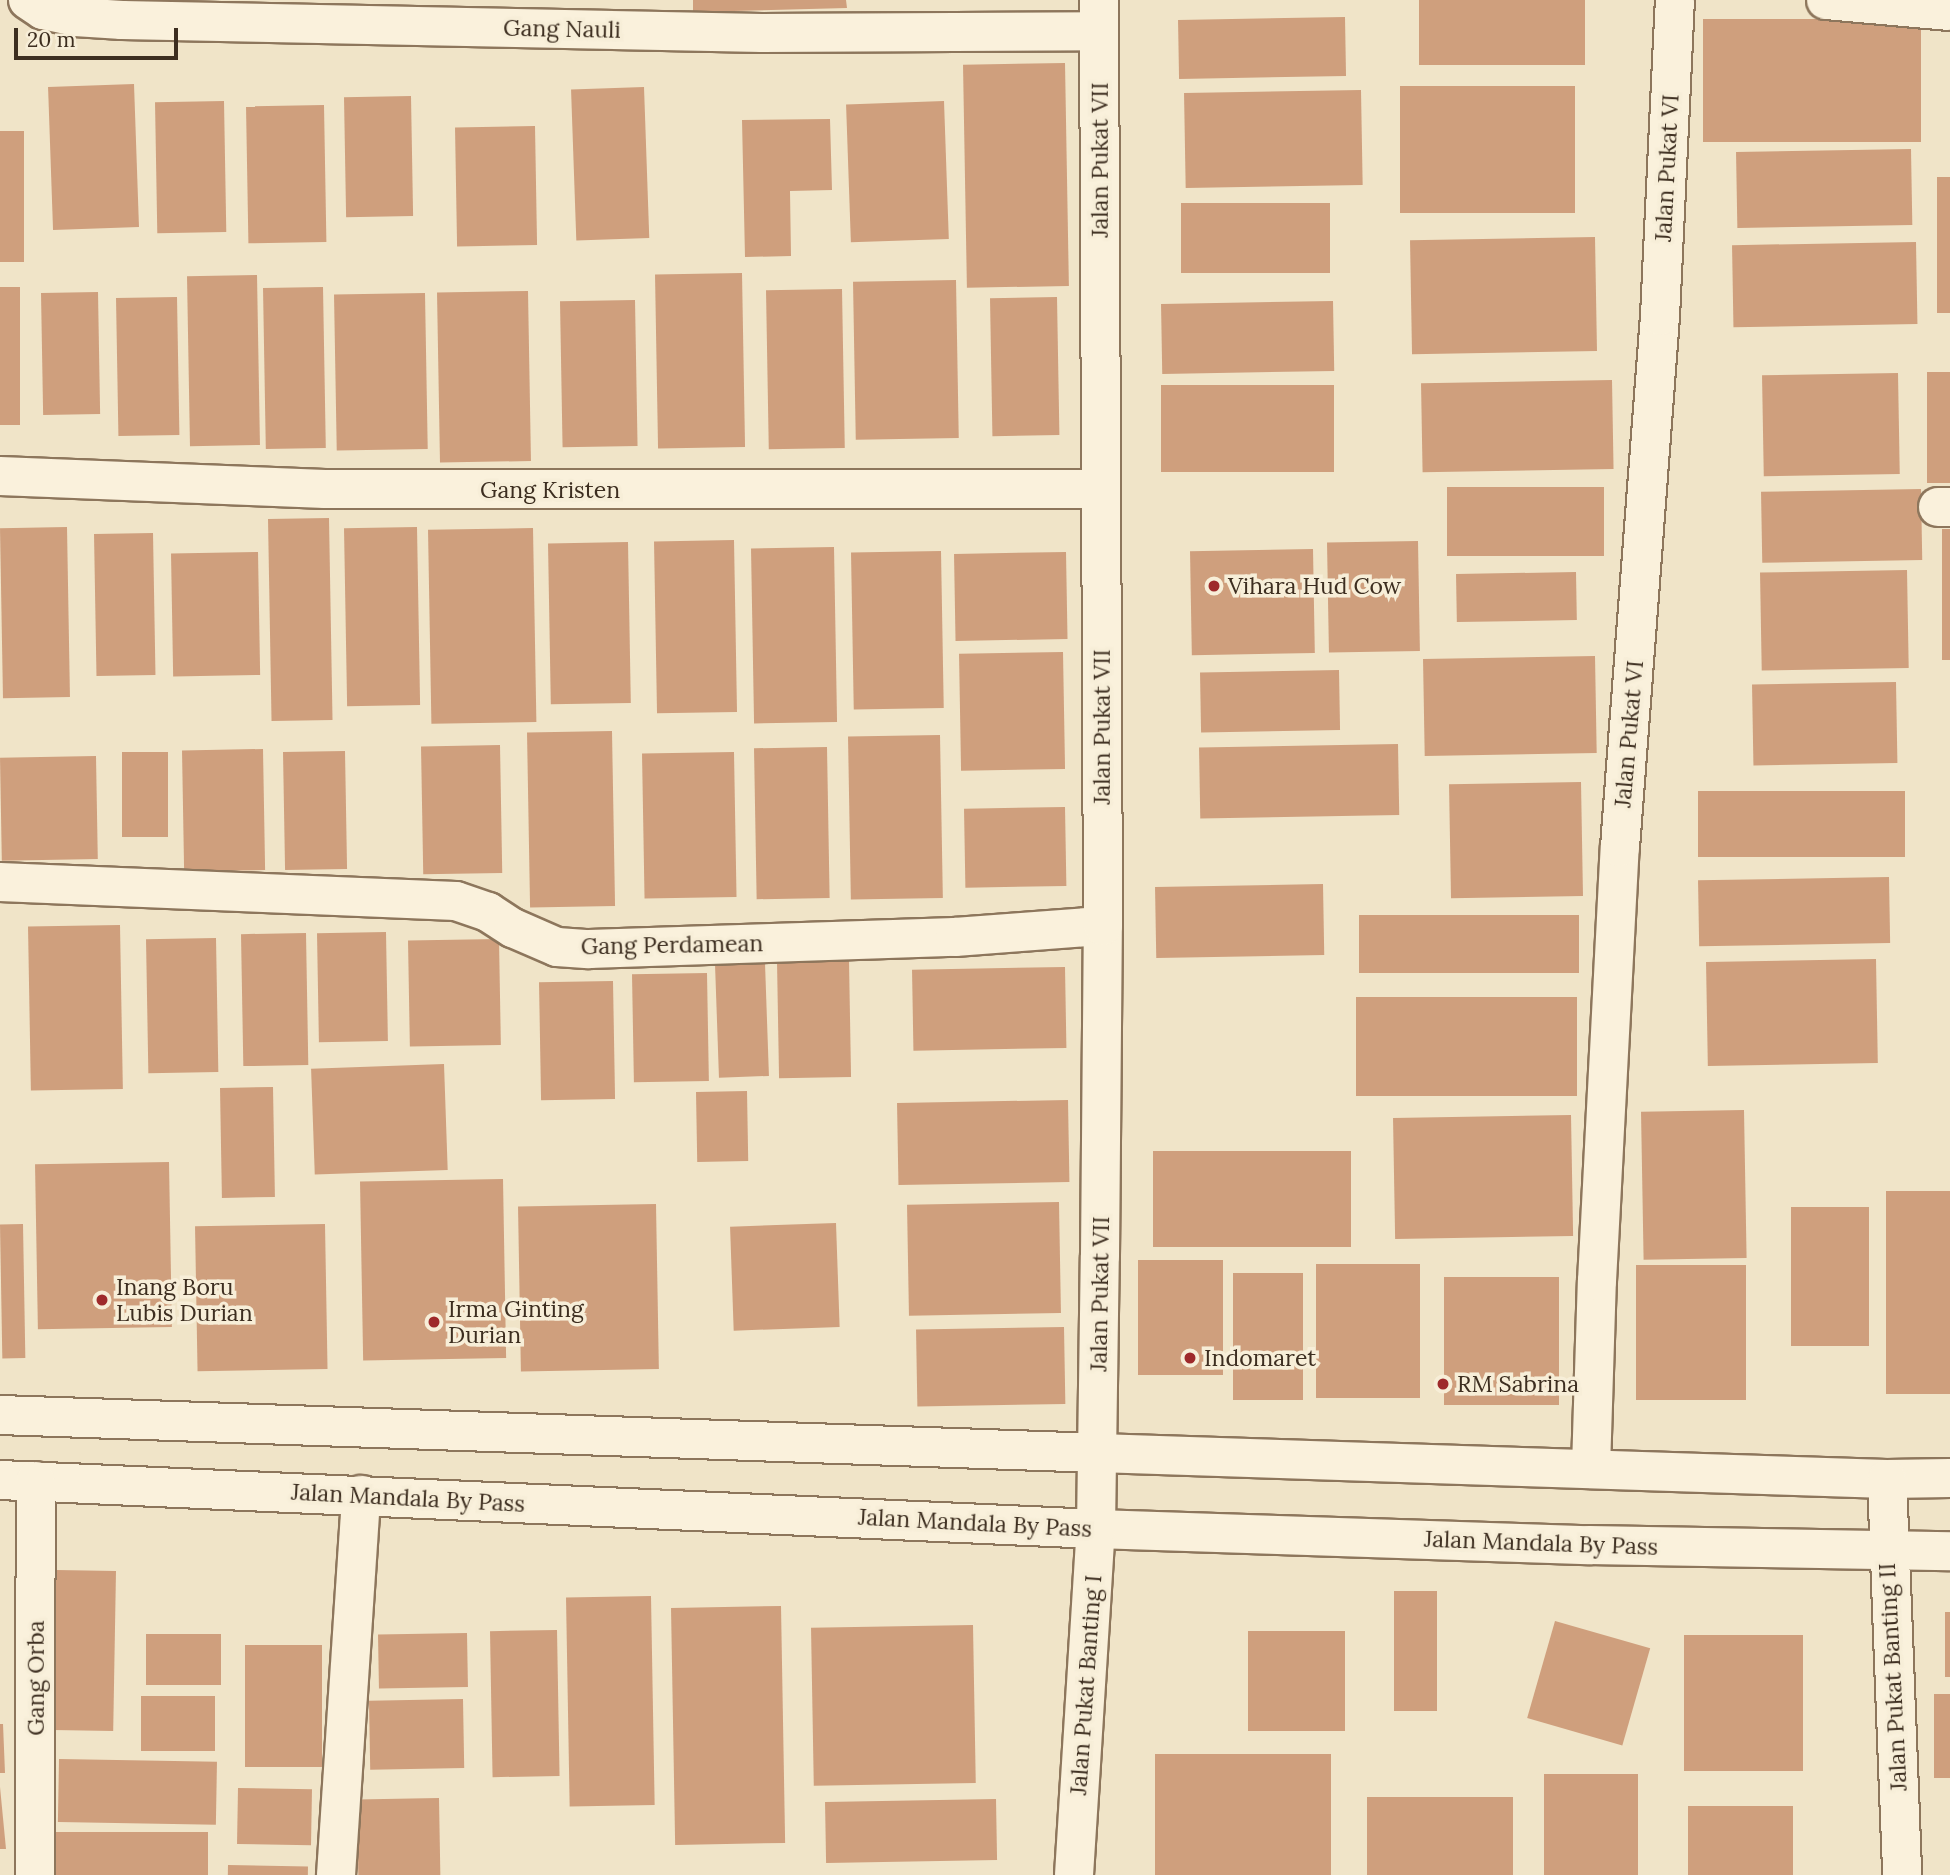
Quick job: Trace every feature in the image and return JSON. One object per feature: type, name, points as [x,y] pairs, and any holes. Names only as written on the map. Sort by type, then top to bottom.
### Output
[{"type":"street","name":"Gang Nauli","points":[[28,0],[43,10],[75,17],[122,20],[762,33],[1099,16]]},
{"type":"street","name":"Jalan Pukat VI","points":[[1591,1468],[1597,1281],[1620,847],[1653,425],[1675,0]]},
{"type":"street","points":[[1826,0],[1950,11]]},
{"type":"street","name":"Jalan Pukat VII","points":[[1098,1453],[1103,926],[1099,16]]},
{"type":"street","name":"Gang Kristen","points":[[0,477],[326,489],[1101,489]]},
{"type":"street","name":"Gang Perdamean","points":[[0,881],[456,901],[488,912],[513,928],[556,947],[589,949],[955,937],[1103,926]]},
{"type":"street","points":[[0,1415],[1887,1479],[1950,1478]]},
{"type":"street","name":"Jalan Pukat Banting I","points":[[1073,1875],[1096,1529],[1098,1453]]},
{"type":"street","name":"Jalan Pukat Banting II","points":[[1887,1479],[1887,1551],[1902,1875]]},
{"type":"street","name":"Jalan Mandala By Pass","points":[[18,1480],[1096,1529],[1950,1551]]},
{"type":"street","name":"Gang Orba","points":[[18,1480],[35,1875]]},
{"type":"street","points":[[337,1875],[361,1495]]},
{"type":"building","points":[[693,0],[846,0],[847,8],[693,12]]},
{"type":"building","points":[[1419,0],[1585,0],[1585,65],[1419,65]]},
{"type":"building","points":[[1345,17],[1346,76],[1179,79],[1178,20]]},
{"type":"building","points":[[1703,19],[1921,19],[1921,142],[1703,142]]},
{"type":"building","points":[[1065,63],[1069,286],[967,288],[963,65]]},
{"type":"building","points":[[134,84],[139,227],[53,230],[48,87]]},
{"type":"building","points":[[1400,86],[1575,86],[1575,213],[1400,213]]},
{"type":"building","points":[[644,87],[649,238],[576,240],[571,90]]},
{"type":"building","points":[[1361,90],[1363,185],[1186,188],[1184,93]]},
{"type":"building","points":[[411,96],[413,216],[346,217],[344,97]]},
{"type":"building","points":[[224,101],[226,232],[157,233],[155,102]]},
{"type":"building","points":[[944,101],[949,239],[851,242],[846,104]]},
{"type":"building","points":[[324,105],[326,242],[248,243],[246,106]]},
{"type":"building","points":[[830,119],[832,190],[790,191],[791,256],[745,257],[742,120]]},
{"type":"building","points":[[535,126],[537,245],[457,246],[455,127]]},
{"type":"building","points":[[0,131],[24,131],[24,262],[0,262]]},
{"type":"building","points":[[1911,149],[1912,225],[1737,228],[1736,152]]},
{"type":"building","points":[[1937,177],[1950,177],[1950,313],[1937,313]]},
{"type":"building","points":[[1181,203],[1330,203],[1330,273],[1181,273]]},
{"type":"building","points":[[1595,237],[1597,351],[1412,354],[1410,240]]},
{"type":"building","points":[[1916,242],[1917,324],[1733,327],[1732,245]]},
{"type":"building","points":[[742,273],[745,447],[658,448],[655,275]]},
{"type":"building","points":[[257,275],[260,445],[190,446],[187,276]]},
{"type":"building","points":[[956,280],[959,438],[856,440],[853,282]]},
{"type":"building","points":[[0,287],[20,287],[20,425],[0,425]]},
{"type":"building","points":[[323,287],[326,448],[266,449],[263,288]]},
{"type":"building","points":[[842,289],[845,448],[769,449],[766,290]]},
{"type":"building","points":[[528,291],[531,461],[440,463],[437,293]]},
{"type":"building","points":[[98,292],[100,414],[43,415],[41,293]]},
{"type":"building","points":[[425,293],[428,449],[337,451],[334,295]]},
{"type":"building","points":[[177,297],[179,435],[118,436],[116,298]]},
{"type":"building","points":[[1057,297],[1059,435],[992,436],[990,298]]},
{"type":"building","points":[[635,300],[638,446],[563,447],[560,301]]},
{"type":"building","points":[[1333,301],[1334,371],[1162,374],[1161,304]]},
{"type":"building","points":[[1927,372],[1950,372],[1950,483],[1927,483]]},
{"type":"building","points":[[1898,373],[1900,474],[1764,476],[1762,375]]},
{"type":"building","points":[[1612,380],[1614,469],[1423,472],[1421,383]]},
{"type":"building","points":[[1161,385],[1334,385],[1334,472],[1161,472]]},
{"type":"building","points":[[1447,487],[1604,487],[1604,556],[1447,556]]},
{"type":"building","points":[[1921,489],[1922,560],[1762,563],[1761,492]]},
{"type":"building","points":[[329,518],[333,720],[272,721],[268,519]]},
{"type":"building","points":[[67,527],[70,697],[3,698],[0,528]]},
{"type":"building","points":[[417,527],[420,705],[347,706],[344,528]]},
{"type":"building","points":[[533,528],[536,722],[431,724],[428,530]]},
{"type":"building","points":[[1942,529],[1950,529],[1950,660],[1942,660]]},
{"type":"building","points":[[153,533],[155,675],[96,676],[94,534]]},
{"type":"building","points":[[734,540],[737,712],[657,713],[654,541]]},
{"type":"building","points":[[1418,541],[1420,651],[1329,653],[1327,543]]},
{"type":"building","points":[[628,542],[631,703],[551,704],[548,543]]},
{"type":"building","points":[[834,547],[837,722],[754,723],[751,548]]},
{"type":"building","points":[[1313,549],[1315,653],[1192,655],[1190,551]]},
{"type":"building","points":[[941,551],[944,708],[854,710],[851,553]]},
{"type":"building","points":[[258,552],[260,675],[173,676],[171,554]]},
{"type":"building","points":[[1066,552],[1068,639],[956,641],[954,554]]},
{"type":"building","points":[[1907,570],[1909,668],[1762,671],[1760,573]]},
{"type":"building","points":[[1576,572],[1577,620],[1457,622],[1456,574]]},
{"type":"building","points":[[1063,652],[1065,769],[961,771],[959,654]]},
{"type":"building","points":[[1595,656],[1597,753],[1425,756],[1423,659]]},
{"type":"building","points":[[1339,670],[1340,730],[1201,732],[1200,672]]},
{"type":"building","points":[[1896,682],[1897,763],[1753,766],[1752,685]]},
{"type":"building","points":[[612,731],[615,906],[530,907],[527,732]]},
{"type":"building","points":[[940,735],[943,898],[851,900],[848,737]]},
{"type":"building","points":[[1398,744],[1399,815],[1200,818],[1199,747]]},
{"type":"building","points":[[500,745],[502,873],[423,874],[421,746]]},
{"type":"building","points":[[827,747],[830,898],[757,899],[754,748]]},
{"type":"building","points":[[263,749],[265,870],[184,871],[182,750]]},
{"type":"building","points":[[345,751],[347,869],[285,870],[283,752]]},
{"type":"building","points":[[122,752],[168,752],[168,837],[122,837]]},
{"type":"building","points":[[734,752],[737,897],[645,899],[642,754]]},
{"type":"building","points":[[96,756],[98,859],[2,861],[0,758]]},
{"type":"building","points":[[1581,782],[1583,896],[1451,898],[1449,784]]},
{"type":"building","points":[[1698,791],[1905,791],[1905,857],[1698,857]]},
{"type":"building","points":[[1065,807],[1066,886],[965,888],[964,809]]},
{"type":"building","points":[[1889,877],[1890,943],[1699,946],[1698,880]]},
{"type":"building","points":[[1323,884],[1324,955],[1156,958],[1155,887]]},
{"type":"building","points":[[1359,915],[1579,915],[1579,973],[1359,973]]},
{"type":"building","points":[[120,925],[123,1089],[31,1091],[28,927]]},
{"type":"building","points":[[386,932],[388,1041],[319,1042],[317,933]]},
{"type":"building","points":[[306,933],[308,1065],[243,1066],[241,934]]},
{"type":"building","points":[[216,938],[218,1072],[148,1073],[146,939]]},
{"type":"building","points":[[499,939],[501,1045],[410,1047],[408,941]]},
{"type":"building","points":[[1876,959],[1878,1063],[1708,1066],[1706,962]]},
{"type":"building","points":[[849,960],[851,1077],[779,1078],[777,961]]},
{"type":"building","points":[[765,963],[769,1076],[719,1078],[715,965]]},
{"type":"building","points":[[1065,967],[1066,1048],[913,1051],[912,970]]},
{"type":"building","points":[[707,973],[709,1081],[634,1082],[632,974]]},
{"type":"building","points":[[613,981],[615,1099],[541,1100],[539,982]]},
{"type":"building","points":[[1356,997],[1577,997],[1577,1096],[1356,1096]]},
{"type":"building","points":[[444,1064],[448,1170],[315,1175],[311,1069]]},
{"type":"building","points":[[273,1087],[275,1197],[222,1198],[220,1088]]},
{"type":"building","points":[[747,1091],[748,1161],[697,1162],[696,1092]]},
{"type":"building","points":[[1068,1100],[1069,1182],[898,1185],[897,1103]]},
{"type":"building","points":[[1744,1110],[1747,1258],[1644,1260],[1641,1112]]},
{"type":"building","points":[[1571,1115],[1573,1236],[1395,1239],[1393,1118]]},
{"type":"building","points":[[1153,1151],[1351,1151],[1351,1247],[1153,1247]]},
{"type":"building","points":[[169,1162],[172,1327],[38,1329],[35,1164]]},
{"type":"building","points":[[503,1179],[506,1358],[363,1360],[360,1181]]},
{"type":"building","points":[[1886,1191],[1950,1191],[1950,1394],[1886,1394]]},
{"type":"building","points":[[1059,1202],[1061,1313],[909,1316],[907,1205]]},
{"type":"building","points":[[656,1204],[659,1369],[521,1371],[518,1206]]},
{"type":"building","points":[[1791,1207],[1869,1207],[1869,1346],[1791,1346]]},
{"type":"building","points":[[836,1223],[840,1327],[734,1331],[730,1227]]},
{"type":"building","points":[[0,1224],[23,1224],[25,1358],[2,1358]]},
{"type":"building","points":[[325,1224],[328,1369],[198,1371],[195,1226]]},
{"type":"building","points":[[1138,1260],[1223,1260],[1223,1375],[1138,1375]]},
{"type":"building","points":[[1316,1264],[1420,1264],[1420,1398],[1316,1398]]},
{"type":"building","points":[[1636,1265],[1746,1265],[1746,1400],[1636,1400]]},
{"type":"building","points":[[1233,1273],[1303,1273],[1303,1400],[1233,1400]]},
{"type":"building","points":[[1444,1277],[1559,1277],[1559,1405],[1444,1405]]},
{"type":"building","points":[[1064,1327],[1065,1404],[917,1407],[916,1330]]},
{"type":"building","points":[[56,1570],[116,1571],[113,1731],[53,1730]]},
{"type":"building","points":[[1394,1591],[1437,1591],[1437,1711],[1394,1711]]},
{"type":"building","points":[[651,1596],[655,1805],[570,1806],[566,1597]]},
{"type":"building","points":[[781,1606],[785,1843],[675,1845],[671,1608]]},
{"type":"building","points":[[1945,1612],[1950,1612],[1950,1677],[1945,1677]]},
{"type":"building","points":[[1555,1621],[1650,1648],[1622,1745],[1527,1718]]},
{"type":"building","points":[[973,1625],[976,1783],[814,1786],[811,1628]]},
{"type":"building","points":[[557,1630],[560,1776],[493,1777],[490,1631]]},
{"type":"building","points":[[1248,1631],[1345,1631],[1345,1731],[1248,1731]]},
{"type":"building","points":[[467,1633],[468,1687],[379,1689],[378,1635]]},
{"type":"building","points":[[146,1634],[221,1634],[221,1685],[146,1685]]},
{"type":"building","points":[[1684,1635],[1803,1635],[1803,1771],[1684,1771]]},
{"type":"building","points":[[245,1645],[322,1645],[322,1767],[245,1767]]},
{"type":"building","points":[[1934,1694],[1950,1694],[1950,1778],[1934,1778]]},
{"type":"building","points":[[141,1696],[215,1696],[215,1751],[141,1751]]},
{"type":"building","points":[[463,1699],[464,1768],[370,1770],[369,1701]]},
{"type":"building","points":[[0,1724],[3,1724],[5,1773],[0,1773]]},
{"type":"building","points":[[1155,1754],[1331,1754],[1331,1875],[1155,1875]]},
{"type":"building","points":[[59,1759],[217,1762],[216,1825],[58,1822]]},
{"type":"building","points":[[1544,1774],[1638,1774],[1638,1875],[1544,1875]]},
{"type":"building","points":[[0,1787],[6,1849],[0,1849]]},
{"type":"building","points":[[238,1788],[312,1789],[311,1845],[237,1844]]},
{"type":"building","points":[[1367,1797],[1513,1797],[1513,1875],[1367,1875]]},
{"type":"building","points":[[439,1798],[440,1875],[358,1875],[357,1799]]},
{"type":"building","points":[[996,1799],[997,1860],[826,1863],[825,1802]]},
{"type":"building","points":[[1688,1806],[1793,1806],[1793,1875],[1688,1875]]},
{"type":"building","points":[[44,1832],[208,1832],[208,1875],[44,1875]]},
{"type":"building","points":[[228,1865],[308,1866],[308,1875],[228,1875]]},
{"type":"place","name":"Vihara Hud Cow","points":[[1214,586]]},
{"type":"place","name":"Inang Boru Lubis Durian","points":[[102,1300]]},
{"type":"place","name":"Irma Ginting Durian","points":[[434,1322]]},
{"type":"place","name":"Indomaret","points":[[1190,1358]]},
{"type":"place","name":"RM Sabrina","points":[[1443,1384]]}]
